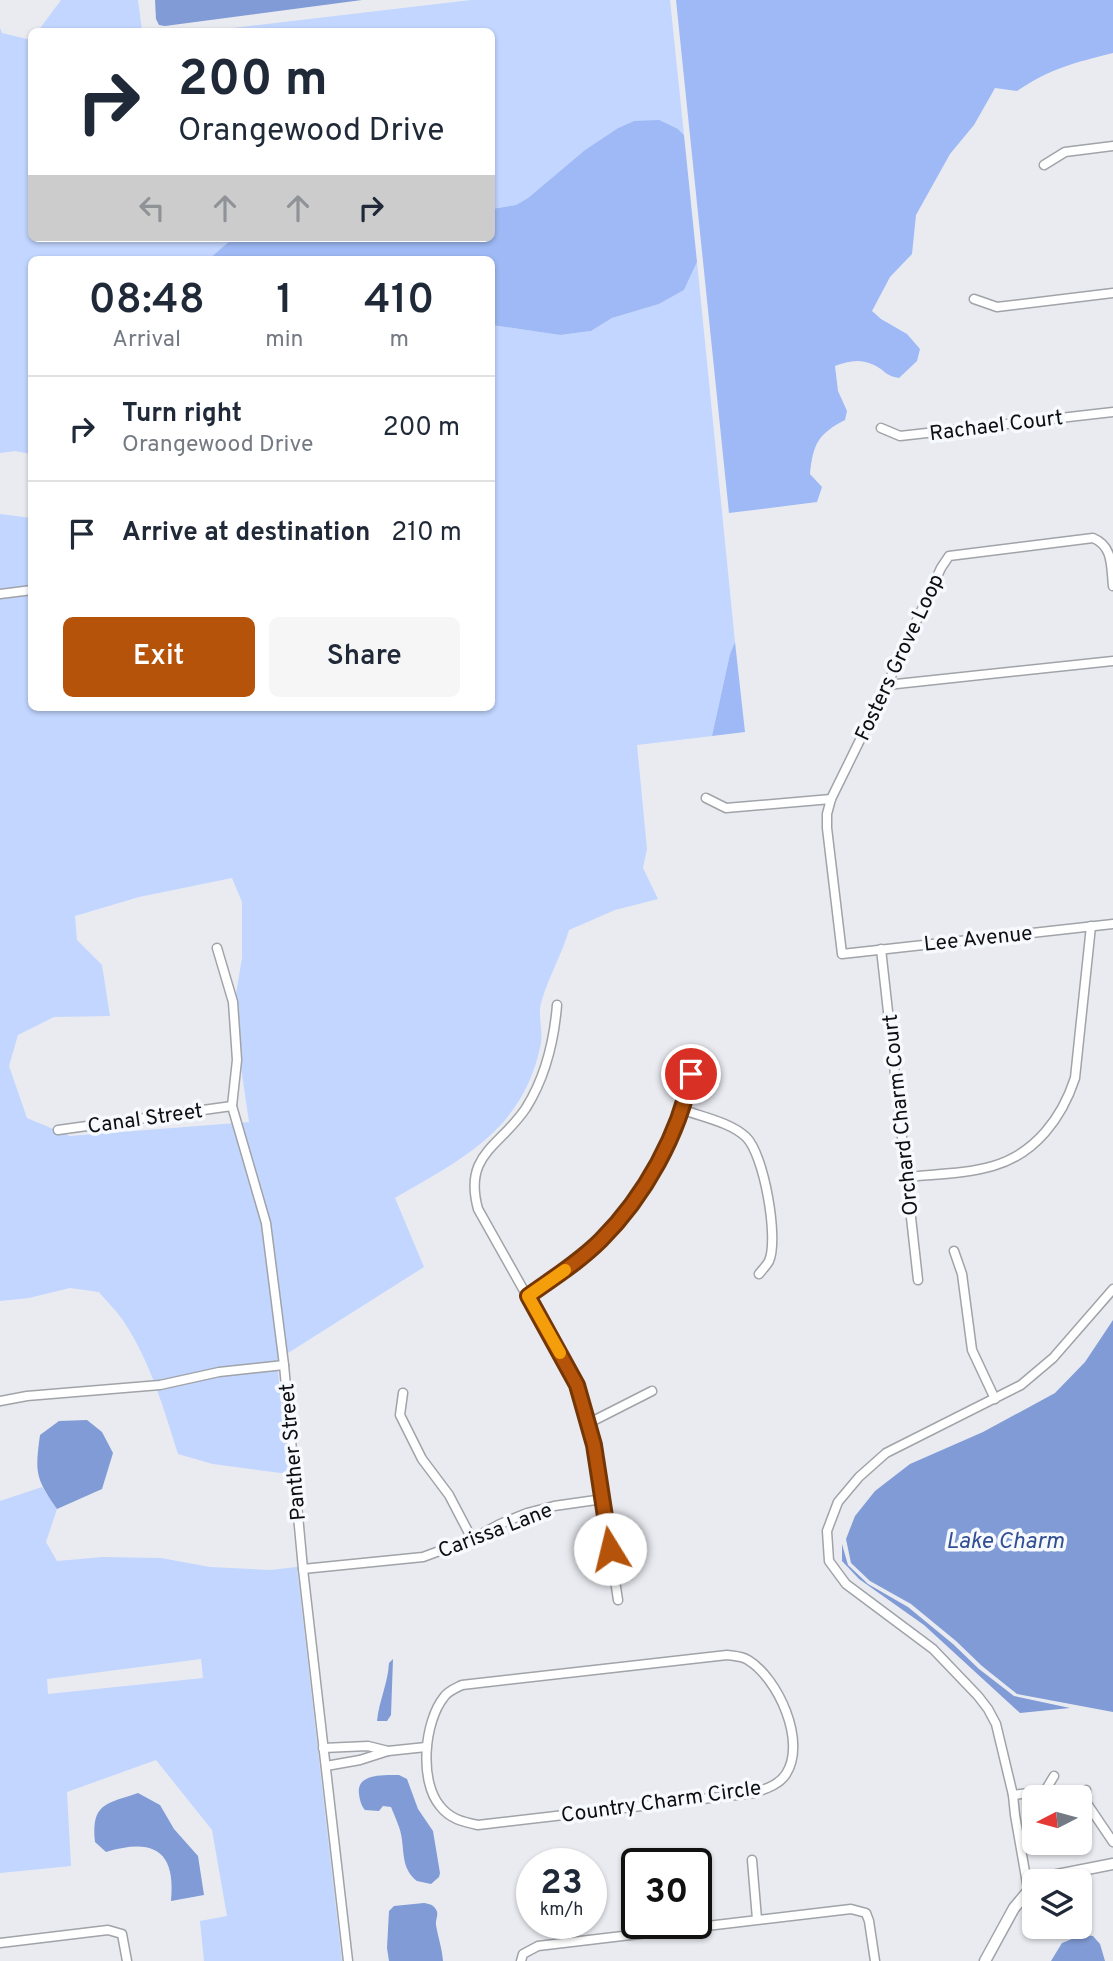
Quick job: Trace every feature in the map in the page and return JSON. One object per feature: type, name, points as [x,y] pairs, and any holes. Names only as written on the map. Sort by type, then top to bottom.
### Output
[{"type":"street","points":[[1044,165],[1065,152],[1113,146]]},
{"type":"street","points":[[974,299],[997,307],[1113,293]]},
{"type":"street","name":"Rachael Court","points":[[881,428],[900,436],[1113,412]]},
{"type":"street","name":"Fosters Grove Loop","points":[[842,954],[827,828],[831,799],[940,568],[949,556],[1093,538],[1103,542],[1110,553],[1113,586]]},
{"type":"street","points":[[0,594],[28,590]]},
{"type":"street","points":[[887,685],[1113,661]]},
{"type":"street","points":[[706,798],[726,808],[831,799]]},
{"type":"street","name":"Lee Avenue","points":[[842,954],[1113,924]]},
{"type":"street","points":[[907,1177],[992,1167],[1018,1157],[1050,1129],[1068,1100],[1075,1078],[1091,926]]},
{"type":"street","name":"Panther Street","points":[[217,948],[233,1002],[237,1060],[232,1106],[266,1223],[284,1364],[303,1569],[348,1961]]},
{"type":"street","name":"Orchard Charm Court","points":[[881,949],[918,1280]]},
{"type":"street","points":[[557,1004],[551,1053],[540,1080],[527,1107],[484,1155],[476,1169],[473,1184],[478,1209],[577,1385],[589,1423],[618,1600]]},
{"type":"street","points":[[528,1296],[576,1262],[610,1230],[651,1174],[681,1109],[694,1060]]},
{"type":"street","name":"Canal Street","points":[[58,1130],[232,1106]]},
{"type":"street","points":[[681,1109],[740,1132],[754,1147],[760,1161],[769,1202],[772,1235],[770,1259],[759,1274]]},
{"type":"street","points":[[954,1251],[962,1275],[972,1350],[995,1399]]},
{"type":"street","points":[[1027,1869],[996,1724],[988,1709],[933,1649],[846,1584],[829,1561],[827,1531],[838,1502],[859,1477],[886,1453],[1021,1385],[1053,1358],[1113,1289]]},
{"type":"street","points":[[0,1401],[27,1396],[160,1385],[219,1372],[284,1364]]},
{"type":"street","points":[[589,1423],[652,1391]]},
{"type":"street","points":[[403,1393],[400,1415],[422,1459],[449,1495],[472,1539]]},
{"type":"street","name":"Carissa Lane","points":[[303,1569],[423,1557],[472,1539],[527,1513],[603,1499]]},
{"type":"street","name":"Country Charm Circle","points":[[727,1655],[745,1658],[759,1668],[785,1703],[793,1755],[786,1775],[772,1786],[754,1793],[478,1825],[458,1821],[440,1807],[432,1793],[427,1772],[426,1748],[435,1710],[446,1694],[462,1685],[727,1655]]},
{"type":"street","points":[[358,1746],[360,1760]]},
{"type":"street","points":[[323,1748],[358,1746],[388,1751]]},
{"type":"street","points":[[326,1766],[360,1760],[388,1751],[426,1748]]},
{"type":"street","points":[[1013,1795],[1045,1791],[1054,1776]]},
{"type":"street","points":[[1092,1811],[1113,1842]]},
{"type":"street","points":[[752,1860],[757,1919]]},
{"type":"street","points":[[1089,1869],[1113,1864]]},
{"type":"street","points":[[985,1961],[1022,1898]]},
{"type":"street","points":[[521,1961],[523,1954],[538,1946],[851,1909],[866,1913],[875,1961]]},
{"type":"street","points":[[0,1943],[108,1930],[122,1934],[127,1961]]},
{"type":"shaded area","points":[[61,0],[138,0],[142,28],[40,28]]},
{"type":"shaded area","points":[[471,0],[670,0],[684,135],[678,129],[634,121],[618,128],[585,150],[528,198],[516,205],[495,208],[495,28],[233,28]]},
{"type":"shaded area","points":[[676,0],[1113,0],[1113,53],[1074,63],[1017,91],[995,88],[974,125],[950,154],[916,215],[912,254],[890,277],[872,311],[907,334],[920,349],[917,361],[899,378],[859,361],[835,366],[838,391],[847,411],[845,420],[823,435],[815,447],[810,474],[822,487],[817,502],[729,513]]},
{"type":"shaded area","points":[[0,28],[2,33],[28,39],[28,242],[228,242],[212,256],[28,256],[28,453],[15,451],[0,453]]},
{"type":"shaded area","points":[[659,120],[684,135],[697,262],[684,290],[659,304],[612,318],[591,331],[560,335],[495,325],[495,256],[212,256],[228,242],[495,242],[495,208],[516,205],[528,198],[585,150],[618,128],[634,121]]},
{"type":"shaded area","points":[[697,262],[735,642],[712,736],[637,745],[647,849],[643,868],[658,899],[615,910],[569,930],[542,1000],[541,1043],[533,1073],[521,1098],[488,1138],[445,1169],[395,1198],[424,1267],[277,1360],[288,1474],[213,1464],[178,1454],[156,1386],[141,1353],[121,1318],[99,1292],[70,1288],[29,1298],[0,1301],[0,514],[28,518],[28,711],[495,711],[495,325],[560,335],[591,331],[612,318],[659,304],[684,290]],"holes":[[[232,878],[242,902],[242,958],[233,1012],[249,1122],[70,1136],[27,1118],[9,1066],[18,1035],[54,1017],[110,1016],[102,965],[77,940],[75,916],[139,897]]]},
{"type":"shaded area","points":[[735,642],[745,732],[712,736],[730,654]]},
{"type":"shaded area","points":[[42,1487],[57,1509],[46,1542],[57,1561],[103,1557],[161,1558],[210,1567],[270,1570],[297,1567],[342,1961],[204,1961],[200,1921],[227,1916],[212,1830],[156,1760],[67,1792],[71,1866],[0,1873],[0,1501]],"holes":[[[201,1659],[203,1678],[48,1694],[47,1679]]]},
{"type":"water","points":[[155,0],[362,0],[165,26],[159,25],[156,19]]},
{"type":"water","name":"Lake Charm","points":[[1113,1320],[1113,1712],[1017,1694],[911,1604],[870,1581],[851,1563],[846,1539],[855,1516],[875,1491],[910,1464],[983,1432],[1055,1393],[1085,1362]]},
{"type":"water","points":[[87,1420],[102,1432],[113,1453],[102,1489],[57,1509],[44,1490],[38,1474],[40,1435],[59,1421]]},
{"type":"water","points":[[842,1544],[848,1565],[868,1584],[908,1607],[1014,1696],[1070,1708],[1020,1713],[924,1625],[859,1579],[842,1561]]},
{"type":"water","points":[[393,1659],[391,1715],[387,1721],[377,1721],[389,1663]]},
{"type":"water","points":[[379,1775],[399,1775],[407,1779],[418,1809],[433,1831],[440,1873],[431,1884],[417,1881],[409,1872],[391,1807],[383,1806],[379,1811],[365,1810],[360,1801],[359,1787],[362,1782]]},
{"type":"water","points":[[138,1793],[160,1805],[174,1829],[198,1856],[204,1895],[171,1901],[170,1870],[158,1852],[137,1847],[106,1852],[95,1842],[94,1829],[98,1812],[109,1803]]},
{"type":"water","points":[[424,1903],[432,1905],[436,1910],[443,1961],[389,1961],[389,1911],[394,1906]]},
{"type":"water","points":[[1093,1936],[1100,1944],[1105,1961],[1051,1961],[1062,1943],[1072,1939],[1092,1939]]},
{"type":"slow traffic","points":[[560,1353],[528,1296],[565,1270]]},
{"type":"route","points":[[610,1549],[594,1445],[577,1385],[528,1296],[576,1262],[602,1239],[631,1203],[651,1174],[666,1145],[681,1109],[691,1074]]}]
